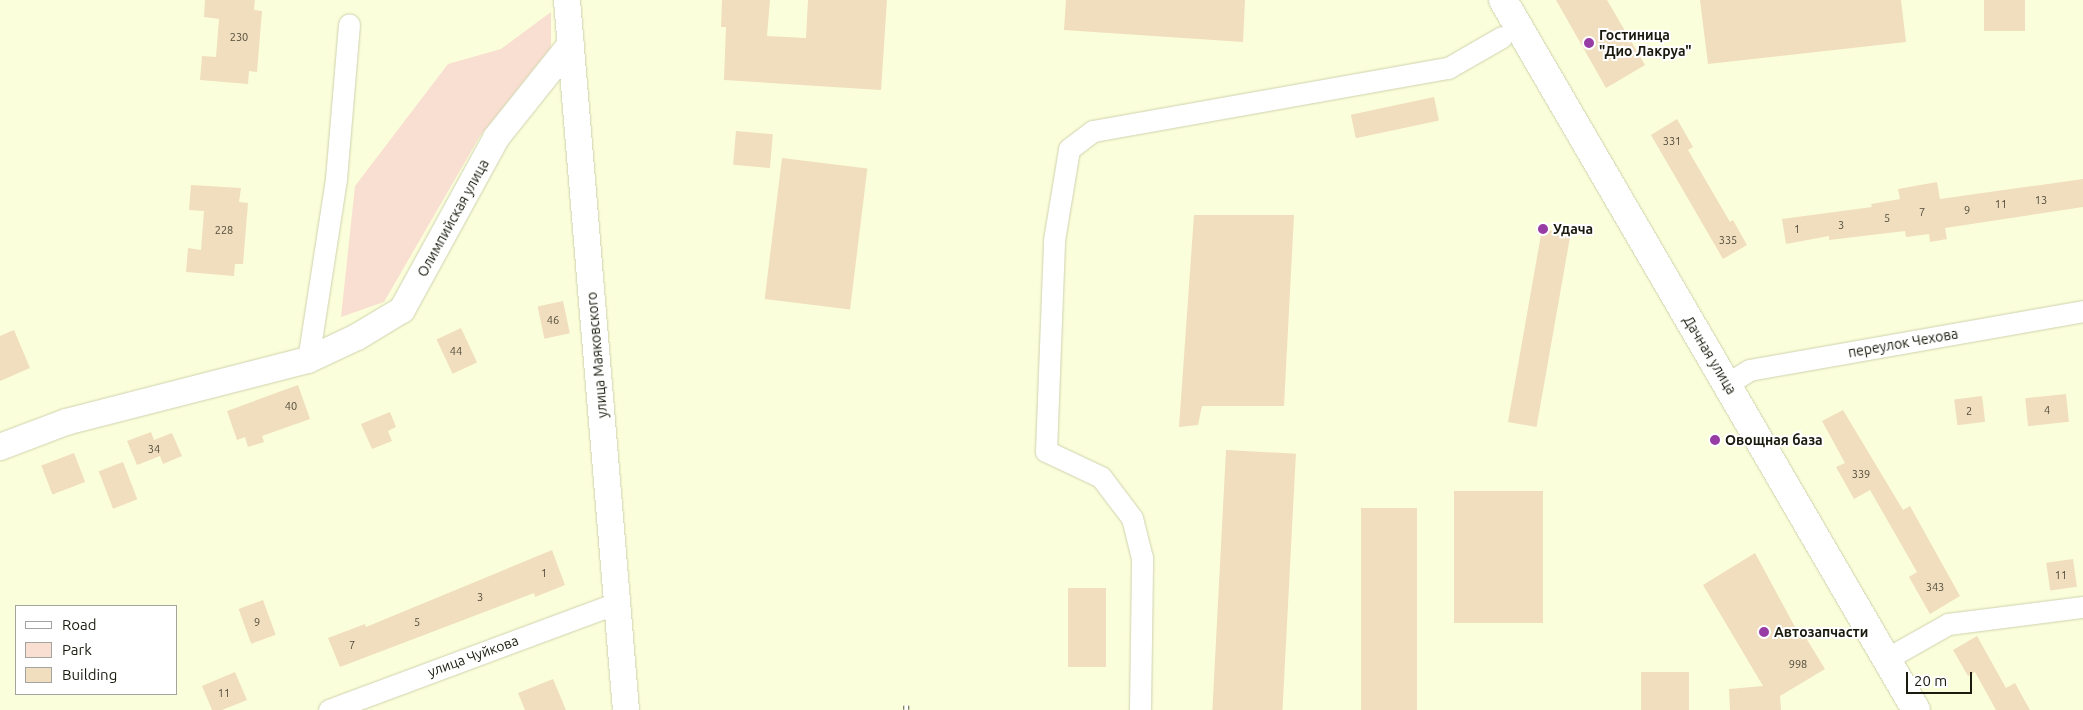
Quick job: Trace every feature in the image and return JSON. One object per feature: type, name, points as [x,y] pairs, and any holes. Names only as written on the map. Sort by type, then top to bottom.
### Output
[{"type":"main road","name":"Дачная улица","points":[[1483,0],[1510,33],[1879,664],[1916,710]]},
{"type":"main road","name":"Дачная улица","points":[[1503,0],[1510,33]]},
{"type":"main road","name":"Дачная улица","points":[[1879,664],[1895,710]]},
{"type":"street","name":"улица Маяковского","points":[[567,0],[626,710]]},
{"type":"street","points":[[308,360],[336,179],[349,25]]},
{"type":"street","points":[[1140,710],[1142,558],[1132,518],[1101,477],[1046,451],[1054,240],[1069,149],[1093,131],[1448,68],[1510,33]]},
{"type":"street","name":"Олимпийская улица","points":[[0,447],[66,422],[308,360],[357,337],[402,310],[496,138],[571,44]]},
{"type":"street","name":"переулок Чехова","points":[[1719,388],[1749,370],[2083,312]]},
{"type":"street","name":"улица Чуйкова","points":[[329,710],[617,603]]},
{"type":"street","points":[[1879,664],[1948,624],[2083,607]]},
{"type":"green space","points":[[551,12],[551,47],[480,136],[384,302],[341,317],[355,186],[448,64],[501,49]]},
{"type":"building","points":[[205,0],[255,0],[254,10],[262,11],[257,72],[249,71],[248,84],[200,80],[202,56],[216,57],[219,19],[204,17]]},
{"type":"building","points":[[722,0],[770,0],[767,36],[806,38],[808,0],[887,0],[881,90],[724,80],[726,27],[721,27]]},
{"type":"building","points":[[1066,0],[1245,0],[1243,42],[1064,30]]},
{"type":"building","points":[[1556,0],[1607,0],[1645,65],[1606,88]]},
{"type":"building","points":[[1700,0],[1901,0],[1906,42],[1708,64]]},
{"type":"building","points":[[1984,0],[2025,0],[2025,31],[1984,31]]},
{"type":"building","points":[[1434,97],[1439,120],[1356,138],[1351,115]]},
{"type":"building","points":[[1677,119],[1693,147],[1688,150],[1730,222],[1733,220],[1747,245],[1723,259],[1651,135]]},
{"type":"building","points":[[736,131],[773,134],[770,168],[733,165]]},
{"type":"building","points":[[782,158],[867,168],[850,309],[765,299]]},
{"type":"building","points":[[2083,179],[2083,207],[1945,228],[1947,239],[1930,242],[1929,234],[1906,237],[1905,231],[1829,240],[1829,236],[1786,244],[1782,219],[1872,207],[1871,204],[1900,199],[1898,189],[1937,182],[1940,199]]},
{"type":"building","points":[[191,185],[241,188],[239,202],[248,203],[243,264],[235,264],[234,276],[186,272],[188,248],[201,250],[204,211],[189,210]]},
{"type":"building","points":[[1194,215],[1294,215],[1284,406],[1202,406],[1198,425],[1179,427]]},
{"type":"building","points":[[1542,229],[1571,234],[1537,427],[1508,422]]},
{"type":"building","points":[[563,301],[570,333],[544,339],[538,306]]},
{"type":"building","points":[[461,328],[477,362],[453,374],[437,339]]},
{"type":"building","points":[[14,330],[30,368],[0,381],[0,336]]},
{"type":"building","points":[[298,385],[310,419],[262,436],[264,442],[248,447],[245,437],[237,440],[227,411]]},
{"type":"building","points":[[2066,394],[2069,422],[2028,426],[2025,398]]},
{"type":"building","points":[[1982,396],[1985,422],[1957,425],[1954,399]]},
{"type":"building","points":[[1843,410],[1903,510],[1910,506],[1960,596],[1930,614],[1909,577],[1917,572],[1870,490],[1854,499],[1836,467],[1845,463],[1822,421]]},
{"type":"building","points":[[390,412],[396,427],[388,431],[392,441],[372,449],[361,424]]},
{"type":"building","points":[[151,432],[154,440],[172,433],[182,456],[163,464],[160,456],[137,465],[127,441]]},
{"type":"building","points":[[1226,450],[1296,454],[1282,710],[1212,710]]},
{"type":"building","points":[[74,453],[85,482],[52,494],[41,466]]},
{"type":"building","points":[[123,462],[137,499],[113,509],[99,471]]},
{"type":"building","points":[[1454,491],[1543,491],[1543,623],[1454,623]]},
{"type":"building","points":[[1361,508],[1417,508],[1417,710],[1361,710]]},
{"type":"building","points":[[552,550],[565,585],[535,597],[534,593],[340,667],[328,638],[365,624],[366,627]]},
{"type":"building","points":[[1755,553],[1802,640],[1806,638],[1825,669],[1780,696],[1781,710],[1730,710],[1729,689],[1763,686],[1703,585]]},
{"type":"building","points":[[2073,559],[2077,587],[2050,590],[2046,563]]},
{"type":"building","points":[[1068,588],[1106,588],[1106,667],[1068,667]]},
{"type":"building","points":[[263,600],[276,635],[251,644],[239,609]]},
{"type":"building","points":[[1977,636],[2006,688],[2015,683],[2030,710],[1996,710],[1975,672],[1968,676],[1953,650]]},
{"type":"building","points":[[235,672],[247,700],[222,710],[212,710],[202,686]]},
{"type":"building","points":[[1641,672],[1689,672],[1689,710],[1641,710]]},
{"type":"building","points":[[553,679],[566,710],[525,710],[518,693]]},
{"type":"place","name":"Гостиница \"Дио Лакруа\"","points":[[1589,43]]},
{"type":"place","name":"Удача","points":[[1543,229]]},
{"type":"place","name":"Овощная база","points":[[1715,440]]},
{"type":"place","name":"Автозапчасти","points":[[1764,632]]}]
